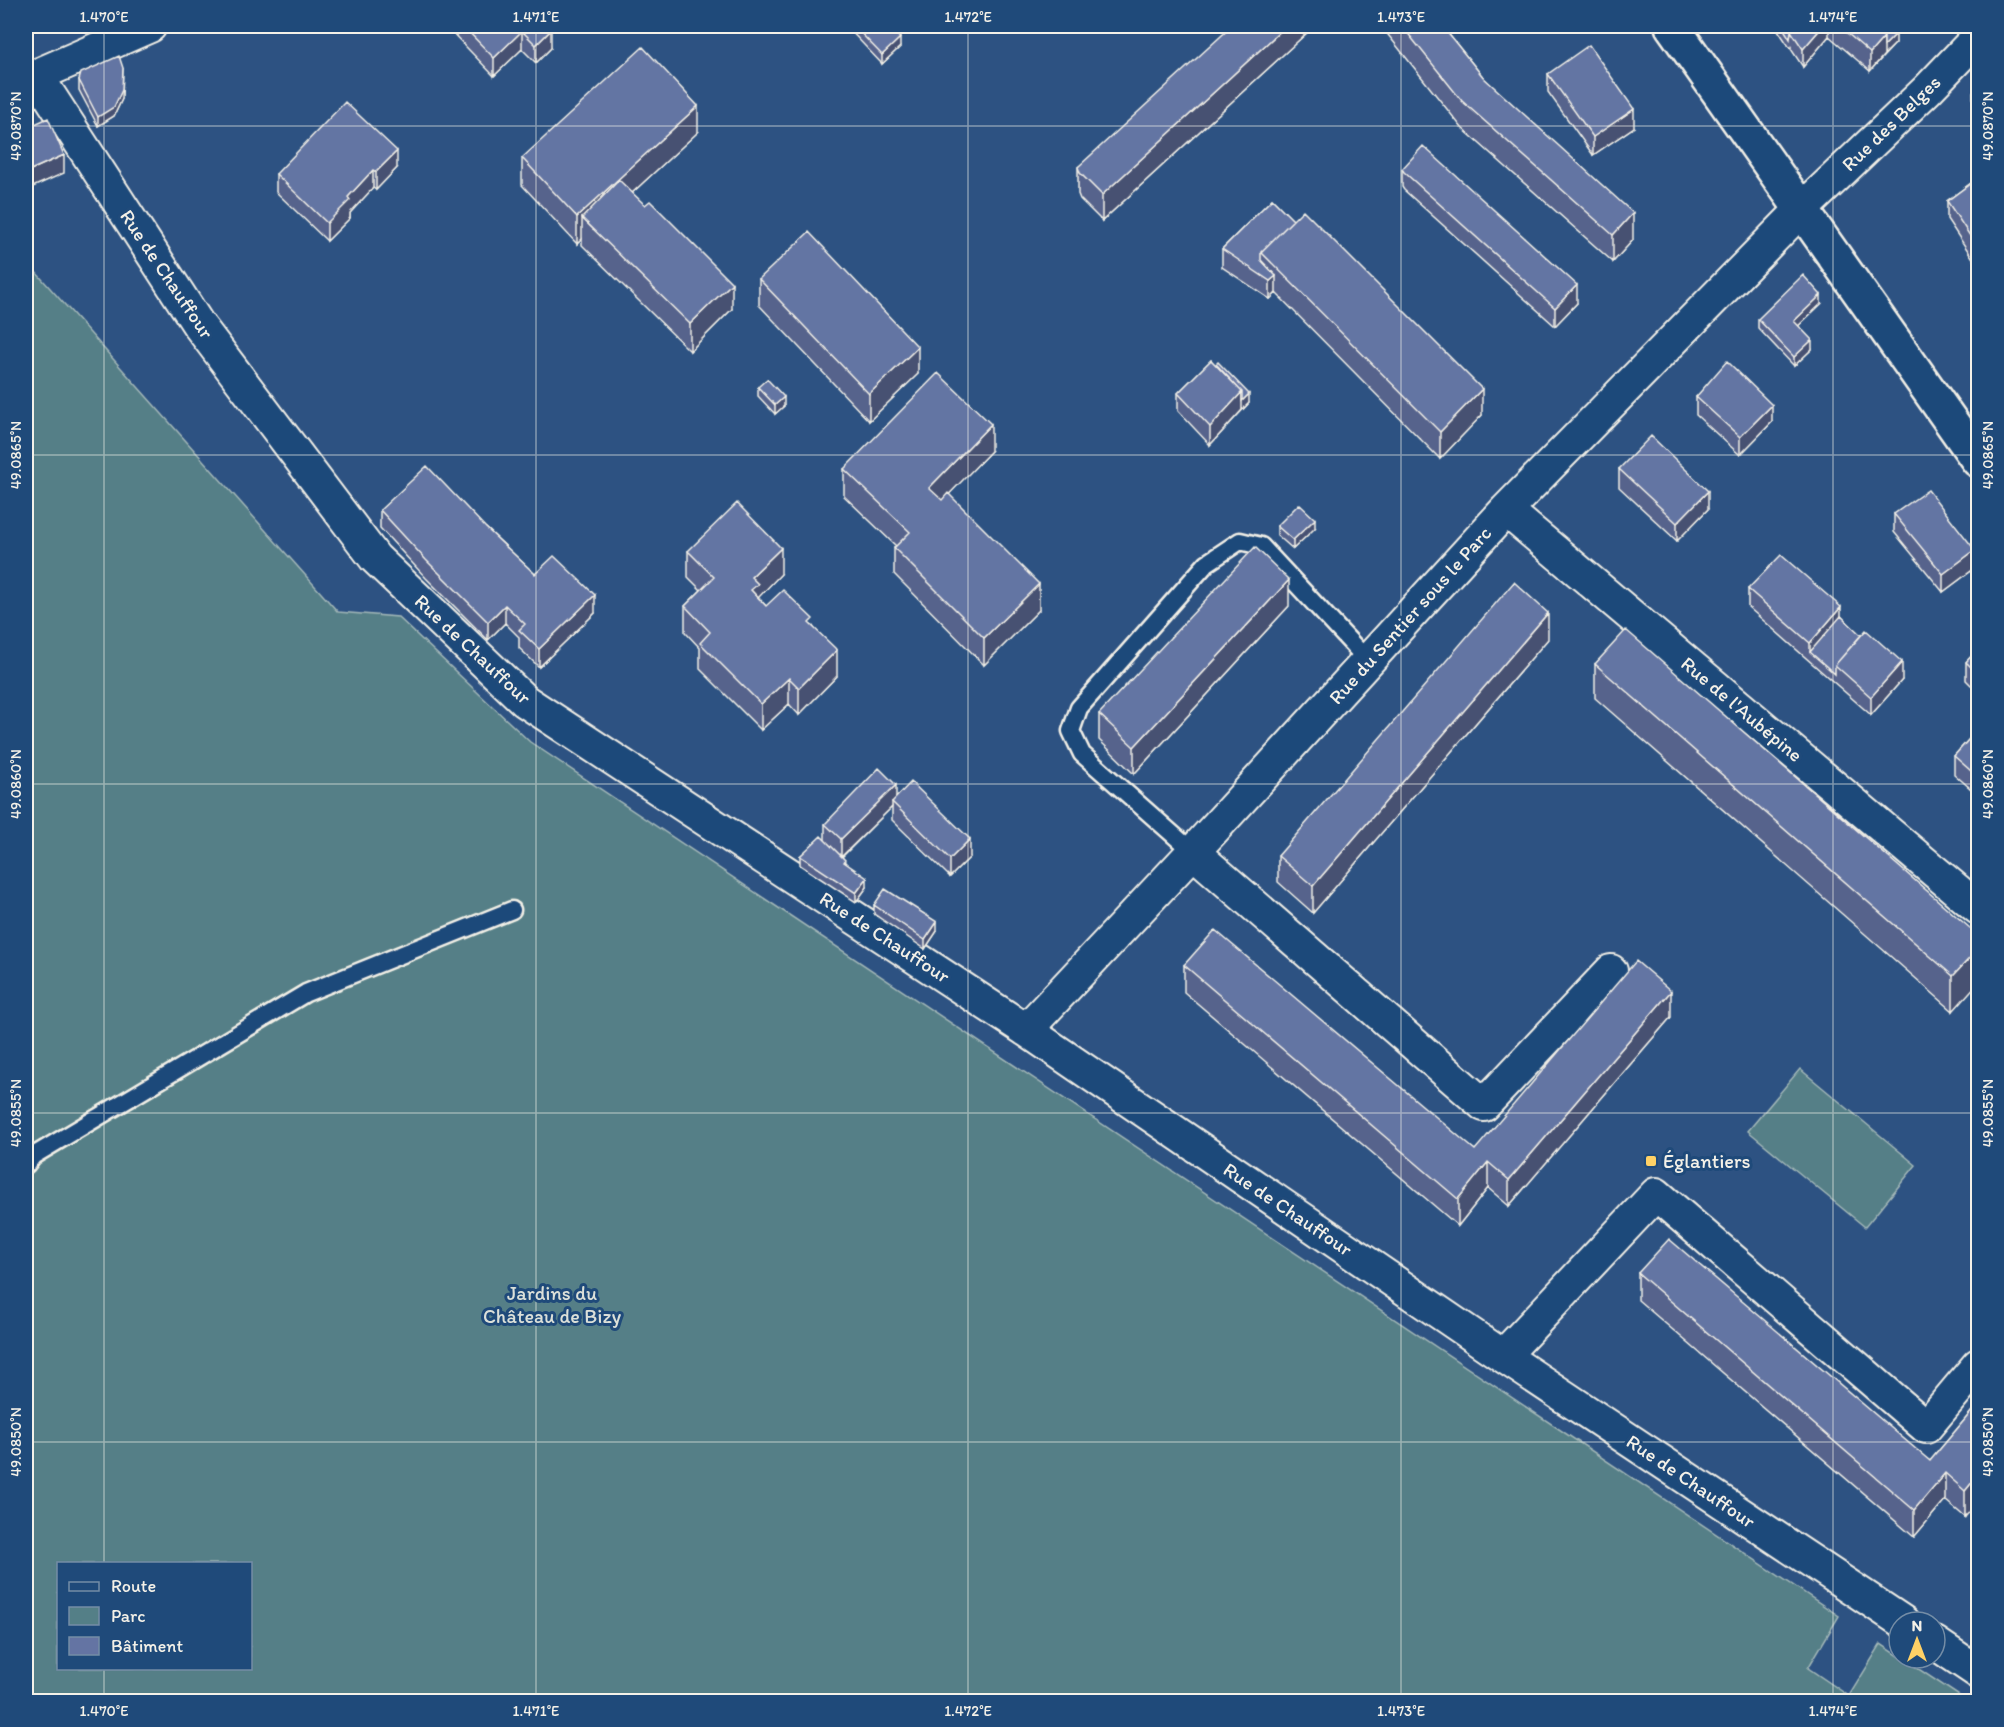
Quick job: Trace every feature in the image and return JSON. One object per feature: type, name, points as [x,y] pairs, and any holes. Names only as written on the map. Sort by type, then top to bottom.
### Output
[{"type":"street","points":[[31,78],[150,26]]},
{"type":"street","points":[[1672,26],[1978,460]]},
{"type":"street","name":"Rue des Belges","points":[[1802,209],[1927,90],[1978,37]]},
{"type":"street","name":"Rue de Chauffour","points":[[31,78],[198,324],[375,558],[525,701],[1026,1030],[1503,1356],[1887,1611]]},
{"type":"street","name":"Rue du Sentier sous le Parc","points":[[1026,1030],[1193,852],[1506,510],[1802,209]]},
{"type":"street","name":"Rue de l'Aubépine","points":[[1506,510],[1978,908]]},
{"type":"street","points":[[1193,852],[1485,1105],[1611,971]]},
{"type":"street","points":[[1503,1356],[1656,1194],[1926,1427],[1978,1365]]},
{"type":"street","points":[[1947,1651],[1978,1672]]},
{"type":"lane","points":[[1193,852],[1082,754],[1071,731],[1079,708],[1208,563],[1240,541],[1261,546],[1368,661]]},
{"type":"lane","points":[[26,1165],[33,1156],[306,993],[512,910]]},
{"type":"green space","name":"Jardins du Château de Bizy","points":[[26,261],[338,612],[398,617],[530,742],[1839,1616],[1808,1668],[1849,1696],[1881,1644],[1887,1648],[1887,1670],[1920,1670],[1967,1701],[26,1701]]},
{"type":"green space","points":[[1800,1069],[1916,1165],[1865,1227],[1748,1131]]},
{"type":"building","points":[[463,26],[547,26],[551,30],[536,45],[522,31],[494,58]]},
{"type":"building","points":[[854,26],[888,26],[900,38],[882,55]]},
{"type":"building","points":[[1232,26],[1286,26],[1102,195],[1080,173],[1078,167]]},
{"type":"building","points":[[1402,26],[1442,26],[1484,78],[1633,213],[1613,235],[1462,101]]},
{"type":"building","points":[[1782,26],[1795,26],[1791,31],[1790,39]]},
{"type":"building","points":[[1795,26],[1823,26],[1803,49],[1791,31]]},
{"type":"building","points":[[1839,26],[1872,26],[1884,37],[1870,53]]},
{"type":"building","points":[[1872,26],[1887,26],[1896,34],[1884,46],[1884,37]]},
{"type":"building","points":[[1589,45],[1634,109],[1593,137],[1548,74]]},
{"type":"building","points":[[643,47],[698,106],[577,217],[522,158]]},
{"type":"building","points":[[119,56],[123,68],[122,90],[114,107],[98,117],[79,80],[81,73]]},
{"type":"building","points":[[1978,87],[1978,98],[1973,93]]},
{"type":"building","points":[[345,102],[397,151],[376,172],[373,170],[348,197],[350,200],[327,223],[276,174]]},
{"type":"building","points":[[48,118],[64,155],[26,172],[26,128]]},
{"type":"building","points":[[1423,146],[1577,285],[1555,308],[1404,172],[1402,169]]},
{"type":"building","points":[[1978,178],[1978,248],[1947,201]]},
{"type":"building","points":[[619,180],[645,205],[650,201],[732,283],[690,324],[582,218]]},
{"type":"building","points":[[1272,199],[1293,220],[1261,252],[1261,260],[1276,276],[1270,281],[1222,249]]},
{"type":"building","points":[[1303,210],[1482,389],[1440,432],[1261,252]]},
{"type":"building","points":[[809,232],[918,347],[869,394],[759,279]]},
{"type":"building","points":[[1803,275],[1821,295],[1794,321],[1812,340],[1794,357],[1758,319]]},
{"type":"building","points":[[1211,360],[1242,392],[1210,427],[1178,393]]},
{"type":"building","points":[[1727,361],[1772,405],[1740,437],[1696,397]]},
{"type":"building","points":[[1218,362],[1249,394],[1242,401],[1242,392],[1216,364]]},
{"type":"building","points":[[938,373],[991,424],[929,488],[942,500],[948,493],[1039,584],[984,638],[894,548],[910,532],[844,469]]},
{"type":"building","points":[[767,379],[784,397],[775,405],[758,387]]},
{"type":"building","points":[[1651,436],[1708,491],[1677,523],[1619,469]]},
{"type":"building","points":[[427,466],[486,528],[535,574],[554,556],[595,595],[539,649],[519,630],[525,624],[505,605],[488,622],[380,510]]},
{"type":"building","points":[[1928,490],[1975,550],[1943,574],[1894,514]]},
{"type":"building","points":[[737,503],[781,548],[751,577],[758,584],[751,590],[766,606],[783,590],[813,619],[809,623],[837,650],[799,688],[789,678],[761,704],[700,643],[710,632],[685,606],[714,577],[688,551]]},
{"type":"building","points":[[1299,504],[1315,519],[1293,540],[1277,526]]},
{"type":"building","points":[[1255,547],[1289,580],[1134,747],[1099,714]]},
{"type":"building","points":[[1781,555],[1841,607],[1810,643],[1748,589]]},
{"type":"building","points":[[1514,582],[1548,613],[1313,886],[1278,856]]},
{"type":"building","points":[[1841,616],[1861,635],[1835,665],[1835,674],[1810,652]]},
{"type":"building","points":[[1626,630],[1978,935],[1978,949],[1953,976],[1595,664]]},
{"type":"building","points":[[1866,630],[1902,662],[1871,697],[1835,665]]},
{"type":"building","points":[[1978,649],[1978,674],[1966,662]]},
{"type":"building","points":[[1978,729],[1978,777],[1954,756]]},
{"type":"building","points":[[879,768],[896,785],[841,839],[825,824]]},
{"type":"building","points":[[911,782],[970,839],[950,859],[892,802]]},
{"type":"building","points":[[821,836],[845,860],[844,862],[867,878],[856,893],[800,856]]},
{"type":"building","points":[[885,889],[937,922],[925,940],[874,905]]},
{"type":"building","points":[[1215,930],[1475,1150],[1636,961],[1671,991],[1509,1180],[1488,1162],[1458,1199],[1184,965]]},
{"type":"building","points":[[1669,1239],[1930,1461],[1978,1404],[1978,1475],[1965,1491],[1945,1473],[1914,1510],[1638,1273]]},
{"type":"place","name":"Églantiers","points":[[1651,1161]]}]
